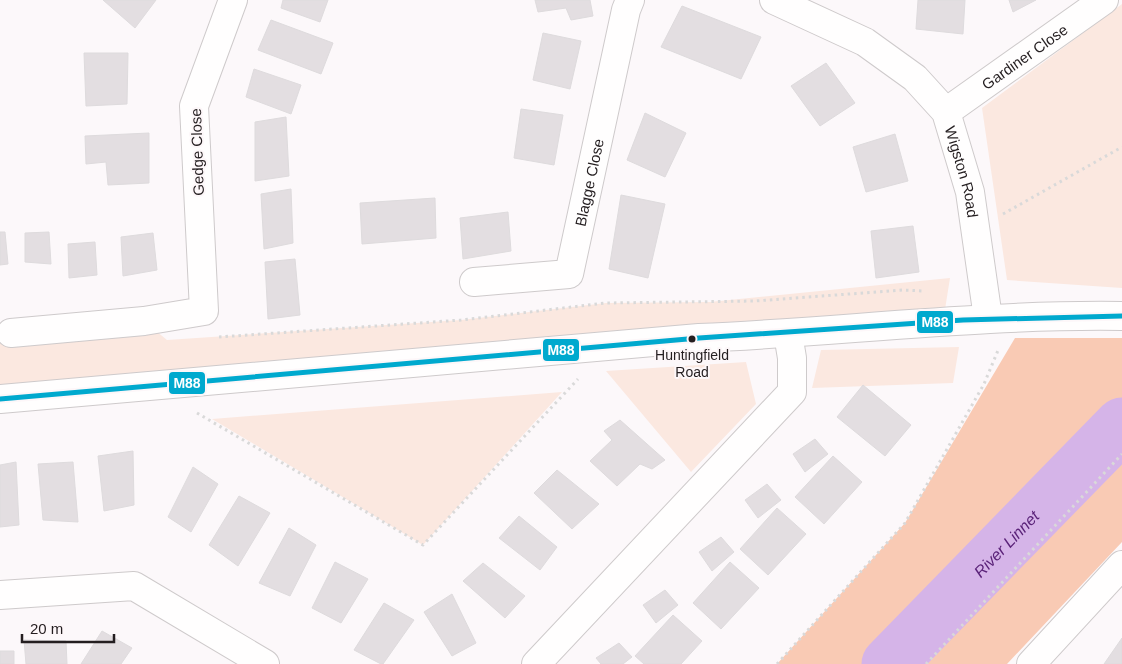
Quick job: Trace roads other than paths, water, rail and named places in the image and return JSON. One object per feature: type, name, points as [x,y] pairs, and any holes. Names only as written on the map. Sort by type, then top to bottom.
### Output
[{"type":"street","name":"Gedge Close","points":[[11,333],[144,321],[204,311],[194,106],[233,0]]},
{"type":"street","name":"Blagge Close","points":[[474,282],[569,274],[626,10],[630,0]]},
{"type":"street","name":"Wigston Road","points":[[774,0],[865,42],[915,78],[946,112],[970,192],[974,223],[1000,318]]},
{"type":"street","name":"Gardiner Close","points":[[946,112],[1104,0]]},
{"type":"street","points":[[0,399],[699,338],[788,334],[1000,318],[1122,316]]},
{"type":"street","points":[[536,664],[792,392],[792,358],[788,334]]},
{"type":"street","points":[[1031,664],[1122,565]]},
{"type":"street","points":[[0,595],[134,586],[265,664]]},
{"type":"waterway","name":"River Linnet","points":[[889,664],[1122,425]]},
{"type":"place","name":"Huntingfield Road","points":[[692,339]]}]
